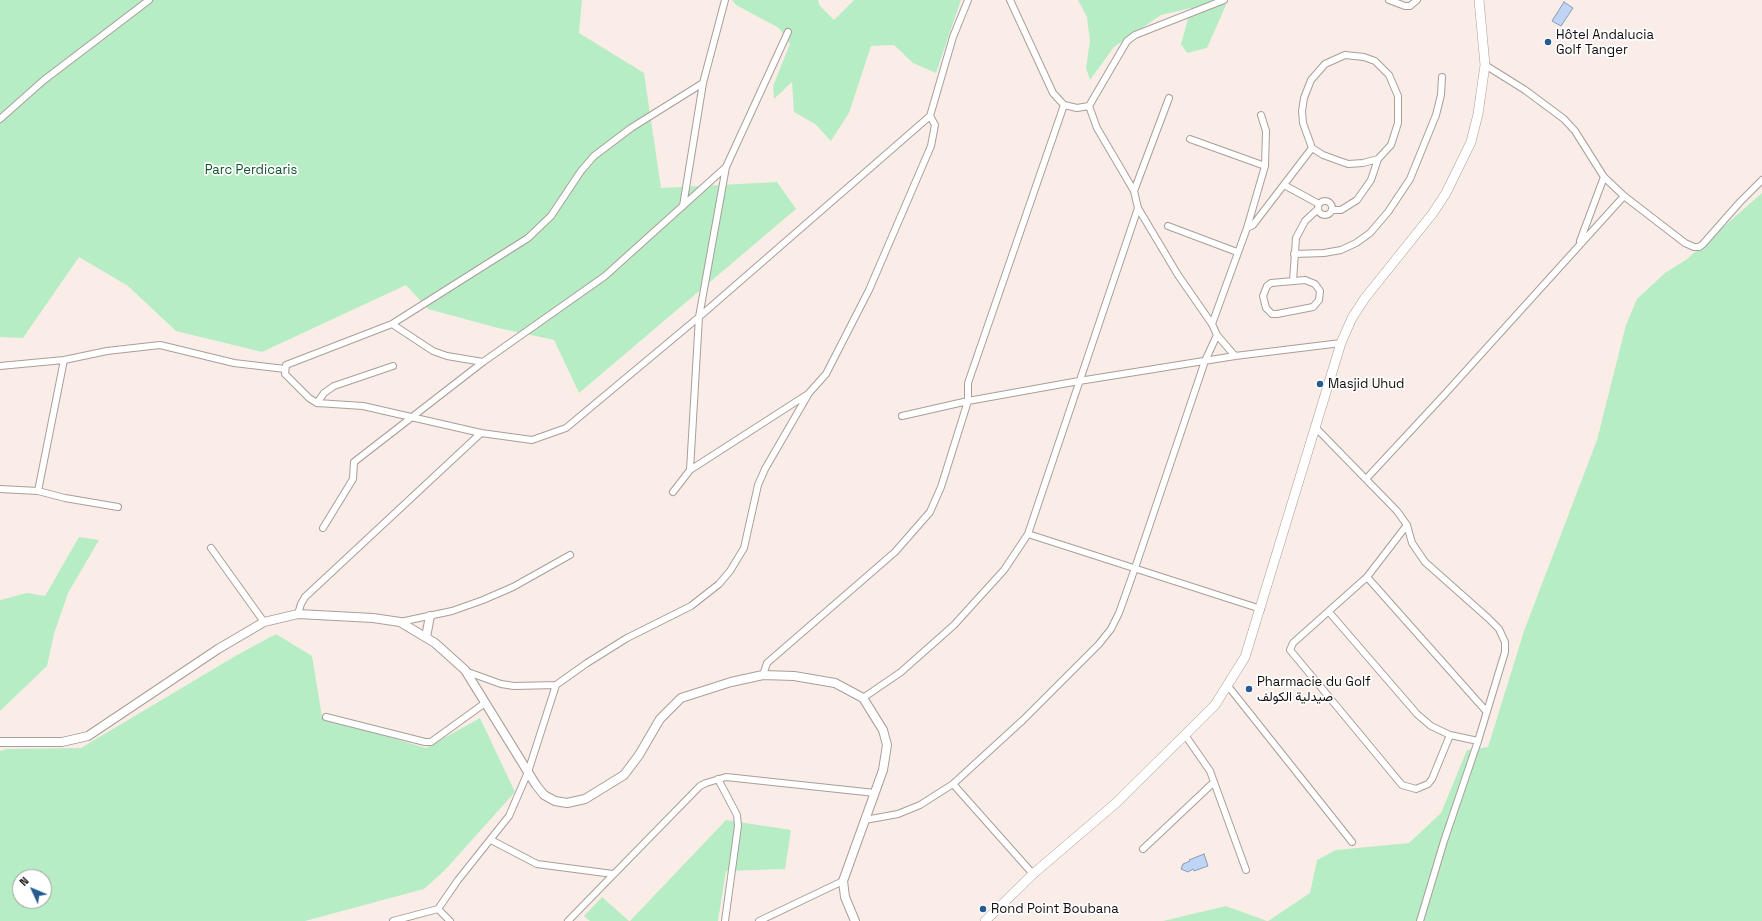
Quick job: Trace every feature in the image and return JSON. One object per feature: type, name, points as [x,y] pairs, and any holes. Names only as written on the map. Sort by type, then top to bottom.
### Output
[{"type":"main road","points":[[985,921],[1033,874],[1116,803],[1215,705],[1228,686],[1244,657],[1261,609],[1341,343],[1352,318],[1364,298],[1433,213],[1457,172],[1471,142],[1478,114],[1485,65],[1479,0]]},
{"type":"main road","points":[[980,921],[996,909]]},
{"type":"street","points":[[0,119],[44,80],[149,0]]},
{"type":"street","points":[[683,206],[703,83],[724,0]]},
{"type":"street","points":[[703,83],[631,128],[594,156],[581,171],[551,216],[528,238],[392,324],[286,365],[285,374],[309,398],[317,403],[363,406],[481,433],[532,440],[566,428],[699,317],[930,116],[953,37],[968,0]]},
{"type":"street","points":[[1010,0],[1053,93],[1064,105],[1077,108],[1089,106]]},
{"type":"street","points":[[1089,106],[1127,41],[1135,35],[1224,0]]},
{"type":"street","points":[[1389,0],[1405,6],[1410,6],[1417,0]]},
{"type":"street","points":[[690,470],[699,317],[726,167],[788,32]]},
{"type":"street","points":[[1284,186],[1318,206],[1320,213],[1324,216],[1329,214],[1332,210],[1341,210],[1357,200],[1371,180],[1378,159],[1391,144],[1398,123],[1398,96],[1389,75],[1375,61],[1354,55],[1334,59],[1325,64],[1311,80],[1304,98],[1302,111],[1303,124],[1312,148],[1323,155],[1348,164],[1363,163],[1378,159]]},
{"type":"street","points":[[1485,65],[1525,90],[1564,119],[1575,131],[1604,177],[1624,196],[1685,243],[1699,247],[1762,180]]},
{"type":"street","points":[[1294,254],[1324,253],[1342,250],[1370,233],[1388,212],[1410,179],[1436,115],[1441,95],[1442,77]]},
{"type":"street","points":[[1134,192],[1169,98]]},
{"type":"street","points":[[763,675],[767,663],[895,552],[930,512],[941,487],[968,401],[968,383],[1064,105]]},
{"type":"street","points":[[1089,106],[1097,128],[1134,192],[1138,208],[1178,274],[1212,324],[1217,335],[1235,356]]},
{"type":"street","points":[[1212,324],[1247,228],[1265,166],[1266,131],[1261,115]]},
{"type":"street","points":[[465,670],[501,684],[514,686],[556,685],[587,663],[627,638],[691,606],[715,588],[727,575],[744,548],[758,484],[809,393],[826,374],[870,290],[931,146],[935,125],[930,116]]},
{"type":"street","points":[[1190,139],[1265,166]]},
{"type":"street","points":[[1247,228],[1252,225],[1284,186],[1312,148]]},
{"type":"street","points":[[323,528],[353,479],[354,462],[483,362],[605,276],[726,167]]},
{"type":"street","points":[[1579,245],[1604,177]]},
{"type":"street","points":[[1366,479],[1624,196]]},
{"type":"street","points":[[1293,281],[1296,238],[1301,226],[1323,201],[1332,205],[1332,210]]},
{"type":"street","points":[[863,698],[901,672],[954,625],[1004,570],[1028,534],[1138,208]]},
{"type":"street","points":[[1168,226],[1238,252]]},
{"type":"street","points":[[1305,280],[1315,284],[1321,295],[1316,304],[1307,309],[1276,314],[1269,311],[1263,303],[1264,290],[1271,283],[1293,281],[1305,280]]},
{"type":"street","points":[[392,324],[433,351],[447,356],[483,362]]},
{"type":"street","points":[[864,820],[898,814],[920,805],[953,784],[1023,720],[1099,644],[1111,629],[1119,613],[1135,568],[1205,361],[1217,335]]},
{"type":"street","points":[[902,416],[968,401],[1079,381],[1235,356],[1341,343]]},
{"type":"street","points":[[0,366],[64,360],[122,349],[160,345],[234,363],[285,369]]},
{"type":"street","points":[[38,491],[64,360]]},
{"type":"street","points":[[317,403],[324,393],[334,386],[393,366]]},
{"type":"street","points":[[673,492],[690,470],[809,393]]},
{"type":"street","points":[[1316,428],[1388,501],[1407,525],[1412,543],[1426,562],[1488,618],[1503,635],[1505,642],[1505,652],[1478,741],[1444,841],[1420,921]]},
{"type":"street","points":[[298,614],[305,597],[481,433]]},
{"type":"street","points":[[0,489],[38,491],[66,498],[118,507]]},
{"type":"street","points":[[1407,525],[1367,578],[1293,643],[1290,650],[1402,785],[1416,789],[1428,784],[1432,779],[1450,735]]},
{"type":"street","points":[[1028,534],[1261,609]]},
{"type":"street","points":[[211,548],[264,622]]},
{"type":"street","points":[[0,742],[62,742],[88,736],[218,649],[264,622],[298,614],[373,618],[400,622],[452,612],[513,587],[570,555]]},
{"type":"street","points":[[1367,578],[1486,712]]},
{"type":"street","points":[[1329,612],[1417,714],[1431,726],[1450,735],[1478,741]]},
{"type":"street","points":[[426,637],[430,616]]},
{"type":"street","points":[[400,622],[426,637],[445,651],[465,670],[485,704],[544,795],[555,801],[567,803],[585,799],[624,776],[639,755],[660,720],[681,698],[731,682],[763,675],[794,676],[835,683],[863,698],[883,730],[887,745],[886,758],[875,793],[842,881],[845,897],[855,921]]},
{"type":"street","points":[[393,921],[416,918],[438,909],[458,880],[491,840],[515,806],[528,772],[556,685]]},
{"type":"street","points":[[1228,686],[1352,842]]},
{"type":"street","points":[[326,717],[430,742],[485,704]]},
{"type":"street","points":[[1185,735],[1210,771],[1246,870]]},
{"type":"street","points":[[568,921],[700,786],[726,777],[875,793]]},
{"type":"street","points":[[718,779],[737,815],[738,826],[725,921]]},
{"type":"street","points":[[1143,849],[1214,782]]},
{"type":"street","points":[[953,784],[1033,874]]},
{"type":"street","points":[[491,840],[537,864],[613,874]]},
{"type":"street","points":[[759,921],[842,881]]},
{"type":"street","points":[[438,909],[450,921]]},
{"type":"green space","name":"Parc Perdicaris","points":[[0,0],[582,0],[579,33],[644,73],[661,188],[777,182],[796,209],[579,393],[554,340],[494,327],[428,309],[406,285],[262,352],[176,331],[128,286],[79,257],[23,338],[0,337]]},
{"type":"green space","points":[[732,0],[818,0],[820,6],[834,20],[854,0],[961,0],[936,73],[913,63],[894,45],[871,46],[849,113],[831,141],[815,124],[794,112],[792,82],[774,99],[773,86],[790,44],[779,28],[736,5]]},
{"type":"green space","points":[[1078,0],[1226,0],[1226,5],[1207,48],[1187,53],[1181,44],[1191,8],[1161,15],[1114,47],[1090,80],[1086,68],[1090,41],[1087,17]]},
{"type":"green space","points":[[1762,193],[1762,921],[1268,921],[1310,893],[1317,860],[1336,850],[1409,843],[1441,813],[1467,750],[1488,747],[1524,631],[1597,440],[1626,325],[1637,299],[1665,273],[1687,259]]},
{"type":"green space","points":[[79,537],[99,540],[68,593],[54,634],[47,666],[0,711],[0,600],[27,593],[45,596]]},
{"type":"green space","points":[[276,634],[312,656],[322,717],[426,748],[480,718],[515,792],[445,870],[424,889],[305,921],[0,921],[0,751],[7,749],[81,748],[237,655]]},
{"type":"green space","points":[[726,820],[791,830],[785,869],[726,871],[718,921],[630,921]]},
{"type":"green space","points":[[602,897],[629,921],[590,921],[584,916]]},
{"type":"green space","points":[[1226,906],[1267,921],[1163,921]]},
{"type":"water","points":[[1564,2],[1573,8],[1561,26],[1552,21]]},
{"type":"water","points":[[1204,854],[1208,866],[1194,871],[1193,869],[1188,872],[1181,869],[1183,864],[1190,861],[1189,860]]},
{"type":"place","name":"Hôtel Andalucia Golf Tanger","points":[[1548,42]]},
{"type":"place","name":"Masjid Uhud","points":[[1320,384]]},
{"type":"place","name":"Pharmacie du Golf صيدلية الكولف","points":[[1249,689]]},
{"type":"place","name":"Rond Point Boubana","points":[[983,909]]}]
